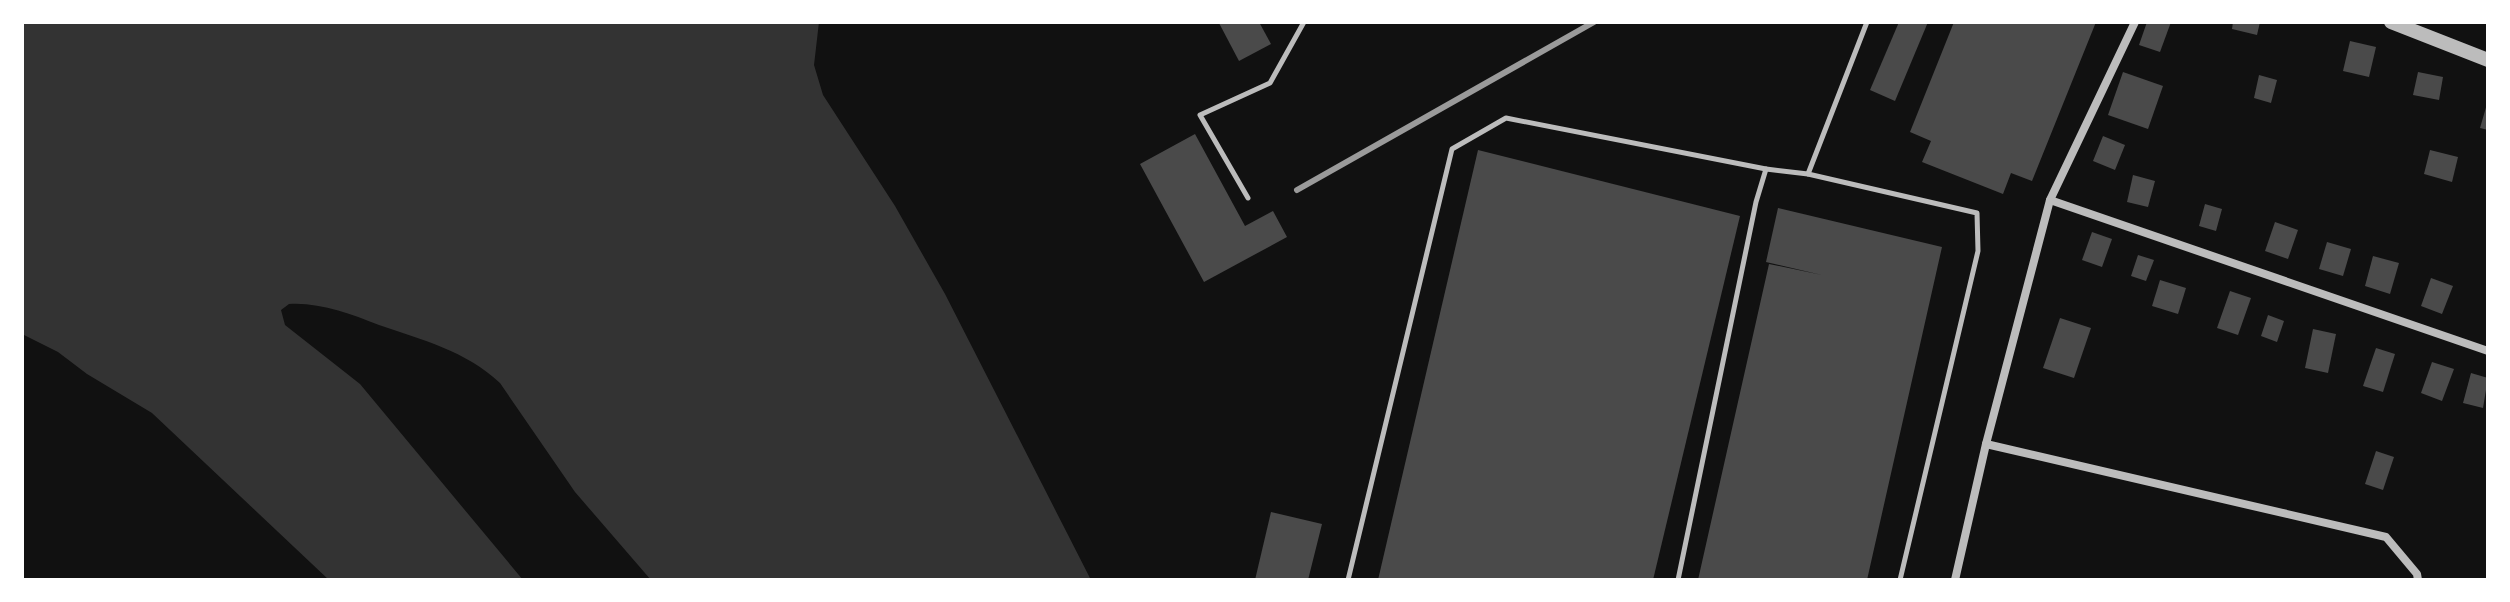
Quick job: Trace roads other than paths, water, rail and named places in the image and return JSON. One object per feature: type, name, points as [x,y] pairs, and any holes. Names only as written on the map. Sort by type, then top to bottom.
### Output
[{"type":"street","points":[[1955,580],[1986,444],[2050,200],[2135,22]]},
{"type":"street","points":[[2391,22],[2488,60]]},
{"type":"street","points":[[2050,200],[2488,351]]},
{"type":"street","points":[[1986,444],[2386,537],[2417,574],[2418,580]]},
{"type":"lane","points":[[1248,198],[1200,115],[1270,83],[1304,22]]},
{"type":"lane","points":[[1808,174],[1867,22]]},
{"type":"lane","points":[[1348,580],[1452,149],[1506,118],[1766,169],[1808,174],[1977,213],[1978,251],[1900,580]]},
{"type":"lane","points":[[1678,580],[1756,202],[1766,169]]},
{"type":"railway","points":[[1297,190],[1594,22]]}]
